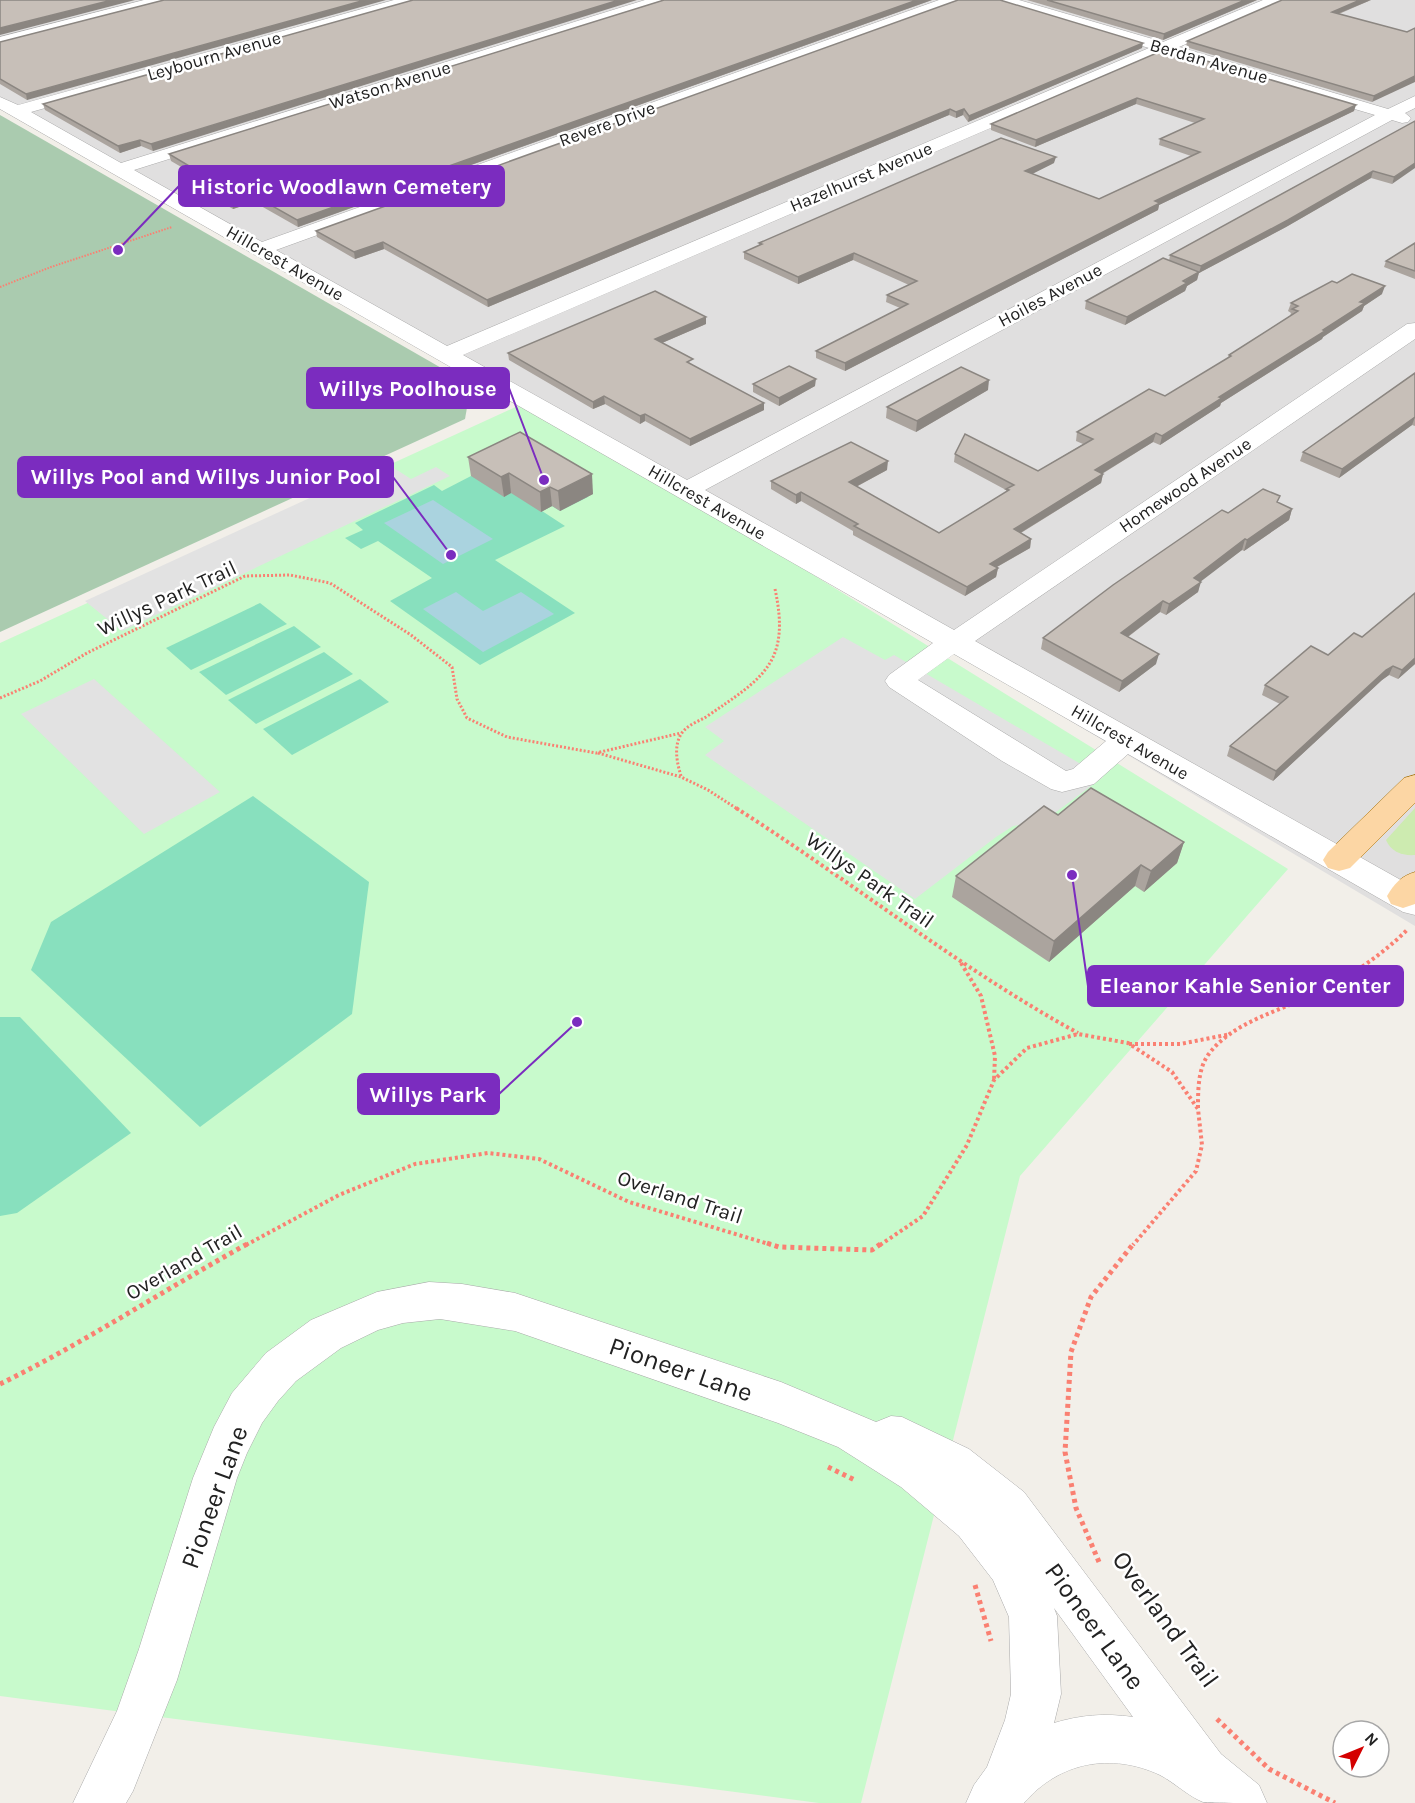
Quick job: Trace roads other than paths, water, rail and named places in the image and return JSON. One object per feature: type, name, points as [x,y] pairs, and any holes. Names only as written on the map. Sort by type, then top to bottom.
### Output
[{"type":"main road","points":[[1339,860],[1415,785]]},
{"type":"street","points":[[0,42],[161,0]]},
{"type":"street","name":"Leybourn Avenue","points":[[9,107],[410,0]]},
{"type":"street","name":"Watson Avenue","points":[[119,169],[660,0]]},
{"type":"street","name":"Revere Drive","points":[[260,249],[953,0]]},
{"type":"street","name":"Berdan Avenue","points":[[1003,0],[1415,122]]},
{"type":"street","name":"Hazelhurst Avenue","points":[[446,354],[1276,0]]},
{"type":"street","name":"Hoiles Avenue","points":[[686,490],[1415,101]]},
{"type":"street","name":"Hillcrest Avenue","points":[[9,107],[1412,901]]},
{"type":"street","name":"Homewood Avenue","points":[[1126,740],[1083,777],[1062,782],[1013,754],[899,681],[931,656],[955,642],[1415,328]]},
{"type":"street","name":"Pioneer Lane","points":[[99,1803],[114,1776],[143,1710],[220,1466],[227,1446],[248,1407],[270,1378],[321,1337],[357,1318],[394,1305],[431,1301],[476,1304],[515,1312],[781,1403],[853,1432],[917,1471],[975,1520],[1009,1564],[1033,1616],[1036,1694],[1030,1720],[1000,1793]]},
{"type":"street","name":"Pioneer Lane","points":[[853,1432],[902,1438],[952,1464],[1008,1508],[1202,1769]]},
{"type":"street","points":[[1000,1793],[1027,1764],[1052,1749],[1078,1741],[1106,1738],[1138,1741],[1170,1752],[1202,1769],[1241,1803]]},
{"type":"water","points":[[433,500],[493,539],[443,564],[384,523]]},
{"type":"water","points":[[456,592],[483,611],[521,592],[554,614],[483,652],[423,609]]},
{"type":"place","name":"Historic Woodlawn Cemetery","points":[[118,250]]},
{"type":"place","name":"Willys Poolhouse","points":[[544,480]]},
{"type":"place","name":"Willys Pool and Willys Junior Pool","points":[[451,555]]},
{"type":"place","name":"Eleanor Kahle Senior Center","points":[[1072,875]]},
{"type":"place","name":"Willys Park","points":[[577,1022]]}]
